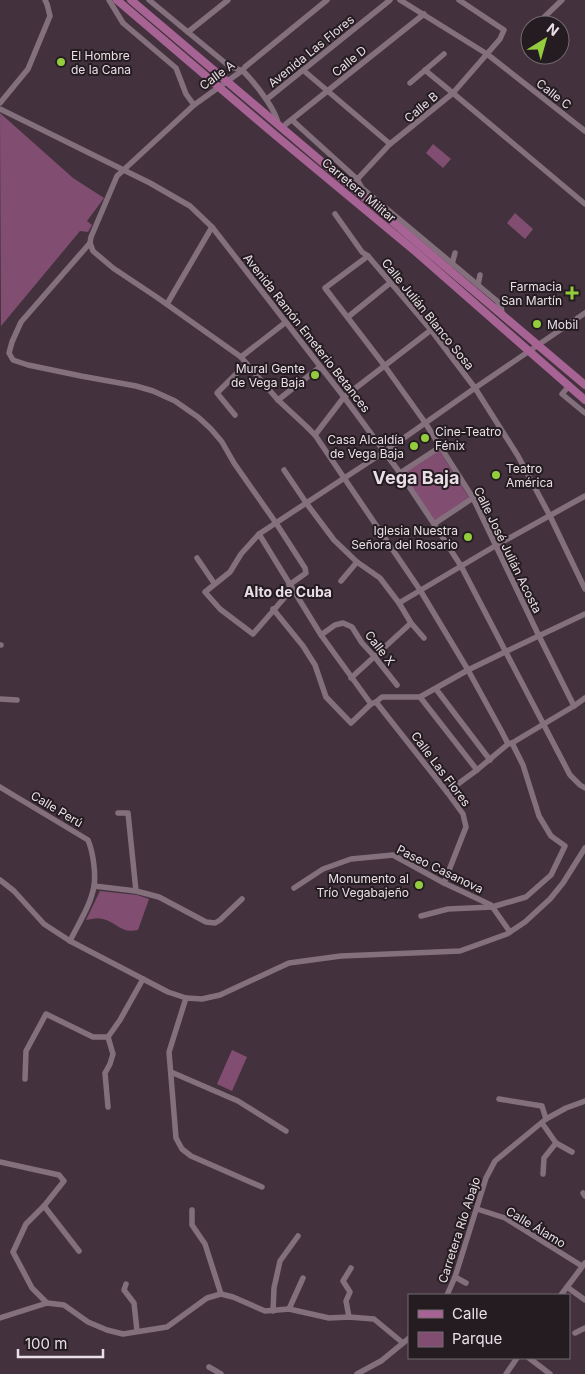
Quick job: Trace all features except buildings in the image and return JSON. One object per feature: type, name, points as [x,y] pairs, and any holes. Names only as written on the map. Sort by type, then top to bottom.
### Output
[{"type":"main road","name":"Carretera Militar","points":[[117,0],[416,252],[585,400]]},
{"type":"main road","name":"Carretera Militar","points":[[131,0],[227,81],[285,123],[351,186],[583,382]]},
{"type":"street","points":[[0,103],[28,69],[50,16],[45,0]]},
{"type":"street","points":[[109,0],[123,22],[176,68],[186,94],[194,105]]},
{"type":"street","points":[[149,0],[229,66],[242,70],[267,99],[278,120],[285,123],[357,179],[362,188],[497,301],[502,313]]},
{"type":"street","points":[[188,32],[228,0]]},
{"type":"street","name":"Calle A","points":[[90,243],[117,176],[194,105],[242,70],[327,0]]},
{"type":"street","name":"Avenida Las Flores","points":[[267,99],[390,0]]},
{"type":"street","name":"Calle C","points":[[400,0],[487,54],[585,131]]},
{"type":"street","name":"Calle B","points":[[351,186],[390,144],[453,93],[500,39],[504,30],[459,0]]},
{"type":"street","points":[[546,15],[562,0]]},
{"type":"street","name":"Calle D","points":[[285,123],[424,14]]},
{"type":"street","points":[[410,83],[444,54]]},
{"type":"street","points":[[303,70],[390,144]]},
{"type":"street","points":[[425,70],[585,204]]},
{"type":"street","name":"Avenida Ramón Emeterio Betances","points":[[0,109],[150,183],[190,206],[212,227],[344,397],[400,473],[434,524],[461,566],[570,775],[582,787],[585,794]]},
{"type":"street","name":"Calle Julián Blanco Sosa","points":[[335,214],[362,252],[368,256],[431,330],[475,388],[518,456],[550,516],[585,589]]},
{"type":"street","points":[[166,304],[212,227]]},
{"type":"street","points":[[421,916],[448,909],[492,907],[526,897],[552,875],[565,846],[551,836],[538,816],[523,765],[420,590],[344,478],[315,435],[278,400],[240,357],[113,268],[93,251],[90,243],[21,322],[12,342],[9,354],[13,360],[28,365],[136,386],[175,401],[198,417],[222,442],[234,463],[276,523],[305,568],[306,573],[290,586],[253,634],[220,609],[205,592],[230,572],[241,554],[259,534],[276,523],[307,504],[344,478],[384,452],[585,312]]},
{"type":"street","points":[[452,264],[455,252]]},
{"type":"street","name":"Calle José Julián Acosta","points":[[368,256],[326,288],[425,423],[473,498],[574,706]]},
{"type":"street","points":[[478,285],[480,275]]},
{"type":"street","points":[[348,317],[390,283]]},
{"type":"street","points":[[240,357],[286,322]]},
{"type":"street","points":[[315,435],[344,397],[431,330]]},
{"type":"street","points":[[236,415],[217,393],[246,364]]},
{"type":"street","points":[[278,400],[320,367]]},
{"type":"street","points":[[569,386],[562,394],[585,413]]},
{"type":"street","points":[[400,473],[440,447]]},
{"type":"street","points":[[284,470],[334,540],[357,562],[380,578],[411,624],[424,638]]},
{"type":"street","points":[[399,604],[495,546],[585,496]]},
{"type":"street","points":[[434,524],[473,498]]},
{"type":"street","name":"Calle Las Flores","points":[[259,534],[321,635],[351,678],[447,792],[463,814],[466,827],[444,884]]},
{"type":"street","points":[[197,558],[214,583]]},
{"type":"street","points":[[341,581],[357,562]]},
{"type":"street","points":[[273,609],[303,646],[314,665],[326,696],[351,723],[382,697],[420,697],[468,670],[585,614]]},
{"type":"street","name":"Calle X","points":[[321,635],[335,624],[343,623],[352,626],[362,643],[397,685]]},
{"type":"street","points":[[351,678],[411,624]]},
{"type":"street","points":[[436,689],[490,760]]},
{"type":"street","points":[[420,697],[477,770]]},
{"type":"street","points":[[447,792],[510,744],[585,698]]},
{"type":"street","points":[[0,699],[17,700]]},
{"type":"street","name":"Calle Perú","points":[[0,787],[88,840],[91,849],[94,886],[90,901],[70,941]]},
{"type":"street","points":[[118,814],[128,813],[136,891]]},
{"type":"street","points":[[0,880],[14,891],[44,924],[70,941],[168,992],[186,998],[202,999],[220,995],[289,963],[341,956],[460,951],[510,932],[525,922],[550,899],[563,883],[585,848]]},
{"type":"street","name":"Paseo Casanova","points":[[294,888],[323,869],[351,859],[393,855],[444,884],[491,905],[510,932]]},
{"type":"street","points":[[94,886],[136,891],[159,898],[206,922],[215,923],[242,899]]},
{"type":"street","points":[[108,1037],[143,979]]},
{"type":"street","points":[[186,998],[169,1052],[176,1138],[182,1149],[191,1156],[262,1187]]},
{"type":"street","points":[[25,1078],[26,1051],[46,1014],[93,1037],[108,1037]]},
{"type":"street","points":[[108,1037],[113,1054],[105,1073],[108,1107]]},
{"type":"street","points":[[171,1072],[238,1101],[286,1131]]},
{"type":"street","points":[[499,1099],[542,1106],[544,1121],[556,1143],[572,1152]]},
{"type":"street","name":"Carretera Río Abajo","points":[[447,1294],[455,1277],[486,1178],[495,1162],[544,1121],[566,1108],[585,1101]]},
{"type":"street","points":[[543,1174],[544,1158],[556,1143]]},
{"type":"street","points":[[0,1162],[59,1175],[64,1181],[44,1206],[26,1224],[13,1252],[32,1288],[47,1303]]},
{"type":"street","points":[[44,1206],[79,1251]]},
{"type":"street","name":"Calle Álamo","points":[[477,1209],[505,1218],[582,1267],[585,1275]]},
{"type":"street","points":[[192,1210],[192,1224],[206,1244],[221,1294]]},
{"type":"street","points":[[273,1311],[274,1288],[280,1261],[298,1236]]},
{"type":"street","points":[[562,1294],[582,1267]]},
{"type":"street","points":[[348,1317],[346,1301],[350,1292],[343,1281],[351,1268]]},
{"type":"street","points":[[455,1277],[466,1283]]},
{"type":"street","points":[[289,1309],[303,1278]]},
{"type":"street","points":[[126,1284],[124,1290],[134,1303],[137,1331]]},
{"type":"street","points":[[567,1287],[585,1300]]},
{"type":"street","points":[[0,1318],[47,1303],[64,1305],[88,1322],[123,1334],[167,1327],[207,1298],[221,1294],[234,1296],[265,1311],[289,1309],[328,1318],[374,1319],[403,1343]]},
{"type":"street","points":[[575,1332],[585,1328]]},
{"type":"street","points":[[357,1374],[381,1361],[408,1339]]},
{"type":"street","points":[[506,1374],[516,1359]]},
{"type":"street","points":[[530,1359],[550,1374]]},
{"type":"street","points":[[209,1367],[221,1374]]},
{"type":"green space","points":[[0,113],[73,178],[104,198],[87,221],[92,225],[88,232],[80,231],[1,326]]},
{"type":"green space","points":[[433,144],[451,159],[443,168],[426,153]]},
{"type":"green space","points":[[515,213],[533,229],[525,239],[507,223]]},
{"type":"green space","points":[[439,450],[470,499],[434,522],[402,474]]},
{"type":"green space","points":[[100,891],[137,895],[149,899],[138,930],[123,929],[101,918],[86,920]]},
{"type":"green space","points":[[232,1050],[247,1057],[232,1091],[217,1084]]},
{"type":"place","name":"El Hombre de la Cana","points":[[61,62]]},
{"type":"place","name":"Farmacia San Martín","points":[[572,293]]},
{"type":"place","name":"Mobil","points":[[537,324]]},
{"type":"place","name":"Mural Gente de Vega Baja","points":[[315,375]]},
{"type":"place","name":"Cine-Teatro Fénix","points":[[425,438]]},
{"type":"place","name":"Casa Alcaldía de Vega Baja","points":[[414,446]]},
{"type":"place","name":"Teatro América","points":[[496,475]]},
{"type":"place","name":"Iglesia Nuestra Señora del Rosario","points":[[468,537]]},
{"type":"place","name":"Monumento al Trío Vegabajeño","points":[[419,885]]},
{"type":"district","name":"Vega Baja","points":[[416,477]]},
{"type":"district","name":"Alto de Cuba","points":[[288,591]]}]
